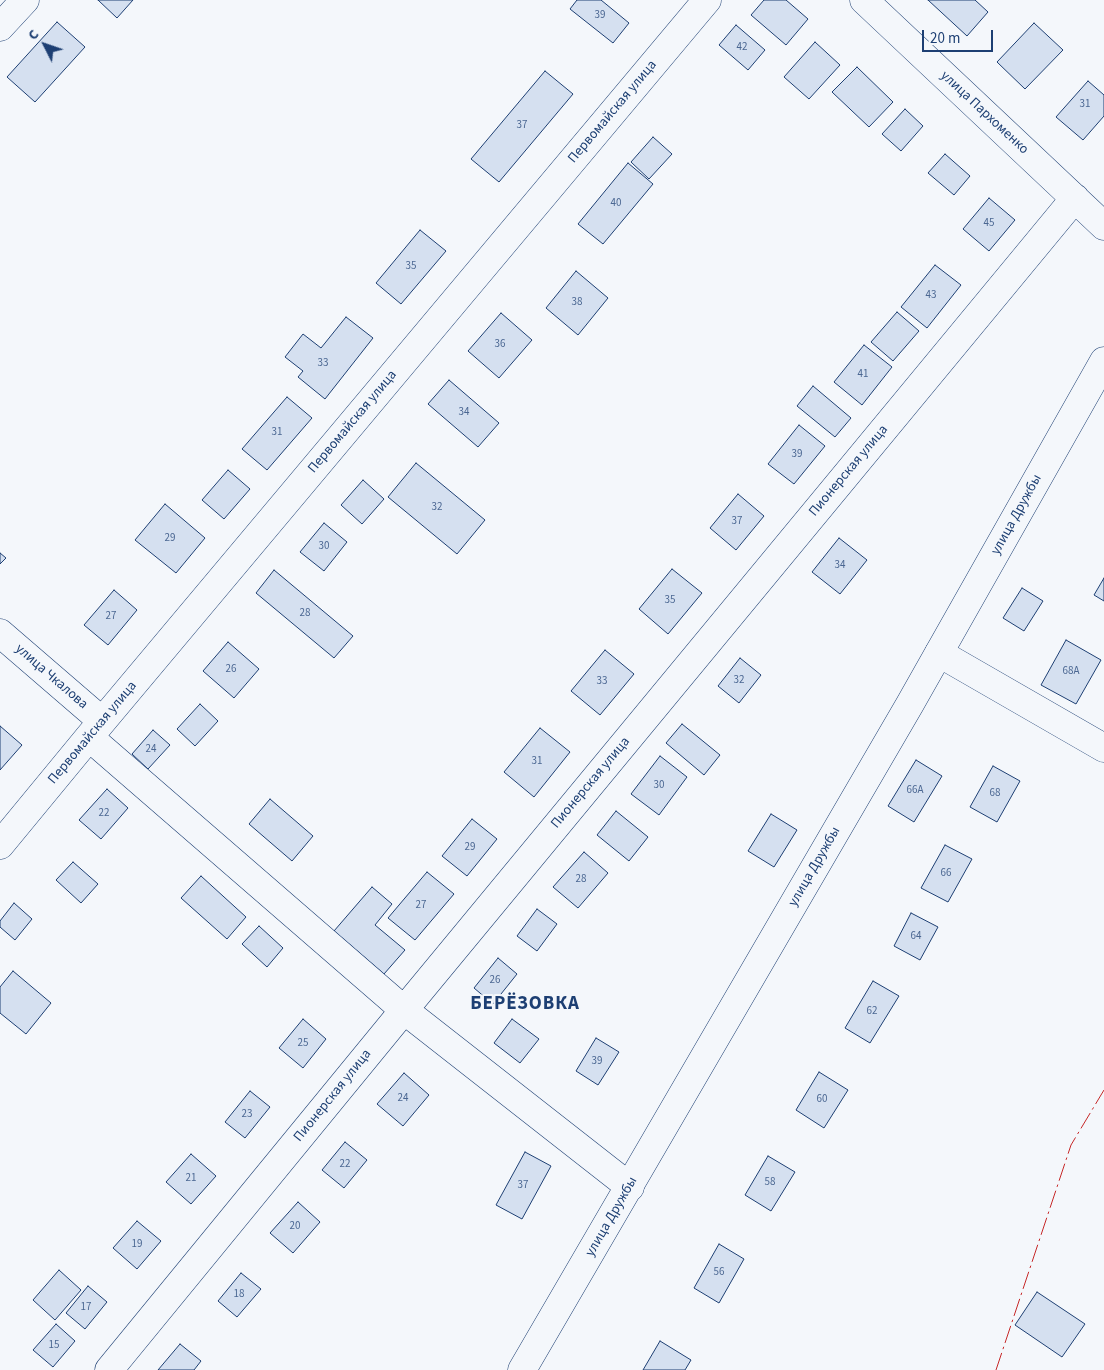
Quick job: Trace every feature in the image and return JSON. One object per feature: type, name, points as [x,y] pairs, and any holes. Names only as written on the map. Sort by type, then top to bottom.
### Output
[{"type":"street","points":[[0,27],[25,0]]},
{"type":"street","name":"Первомайская улица","points":[[0,845],[707,0]]},
{"type":"street","name":"улица Пархоменко","points":[[864,0],[1104,226]]},
{"type":"street","name":"Пионерская улица","points":[[109,1370],[404,1010],[1076,198]]},
{"type":"street","name":"улица Дружбы","points":[[522,1370],[939,653],[1104,361]]},
{"type":"street","name":"улица Чкалова","points":[[0,633],[96,729],[404,1010],[630,1187]]},
{"type":"street","points":[[939,653],[1104,748]]},
{"type":"building","points":[[98,0],[133,0],[117,18]]},
{"type":"building","points":[[577,0],[601,0],[629,23],[613,43],[570,9]]},
{"type":"building","points":[[764,0],[786,0],[808,19],[786,45],[751,15]]},
{"type":"building","points":[[928,0],[975,0],[988,12],[967,36]]},
{"type":"building","points":[[57,22],[85,47],[35,102],[7,77]]},
{"type":"building","points":[[1034,23],[1063,50],[1025,89],[997,62]]},
{"type":"building","points":[[736,25],[765,50],[748,70],[719,45]]},
{"type":"building","points":[[815,42],[840,65],[809,99],[784,77]]},
{"type":"building","points":[[857,67],[893,102],[869,127],[832,92]]},
{"type":"building","points":[[545,71],[573,94],[499,182],[471,159]]},
{"type":"building","points":[[1088,81],[1104,95],[1104,116],[1083,140],[1056,117]]},
{"type":"building","points":[[905,109],[923,126],[901,151],[882,134]]},
{"type":"building","points":[[653,137],[672,154],[649,179],[631,162]]},
{"type":"building","points":[[945,154],[970,176],[954,195],[928,173]]},
{"type":"building","points":[[628,163],[653,184],[603,244],[578,224]]},
{"type":"building","points":[[989,198],[1015,220],[989,251],[963,229]]},
{"type":"building","points":[[420,230],[446,251],[401,304],[376,283]]},
{"type":"building","points":[[935,265],[961,285],[927,328],[901,307]]},
{"type":"building","points":[[576,271],[608,298],[578,335],[546,308]]},
{"type":"building","points":[[897,312],[919,331],[893,361],[871,342]]},
{"type":"building","points":[[501,313],[532,340],[499,378],[468,351]]},
{"type":"building","points":[[346,317],[373,338],[325,399],[298,377],[303,371],[285,357],[303,334],[321,348]]},
{"type":"building","points":[[864,345],[892,367],[862,405],[834,382]]},
{"type":"building","points":[[449,380],[499,423],[478,447],[428,404]]},
{"type":"building","points":[[813,386],[851,418],[835,437],[797,406]]},
{"type":"building","points":[[287,397],[312,418],[267,470],[242,449]]},
{"type":"building","points":[[799,425],[825,446],[794,484],[768,464]]},
{"type":"building","points":[[416,463],[485,520],[457,554],[388,497]]},
{"type":"building","points":[[228,470],[250,489],[224,519],[202,500]]},
{"type":"building","points":[[363,480],[384,499],[362,524],[341,505]]},
{"type":"building","points":[[738,494],[764,516],[736,550],[710,528]]},
{"type":"building","points":[[165,504],[205,538],[176,573],[135,540]]},
{"type":"building","points":[[324,523],[347,542],[324,571],[300,552]]},
{"type":"building","points":[[839,538],[867,560],[840,594],[812,572]]},
{"type":"building","points":[[0,553],[6,558],[0,564]]},
{"type":"building","points":[[672,569],[702,593],[668,634],[639,609]]},
{"type":"building","points":[[274,570],[353,636],[334,658],[256,593]]},
{"type":"building","points":[[1104,578],[1104,601],[1094,595]]},
{"type":"building","points":[[1022,588],[1043,601],[1024,631],[1003,618]]},
{"type":"building","points":[[114,590],[137,610],[108,645],[84,625]]},
{"type":"building","points":[[1066,640],[1101,660],[1076,704],[1041,685]]},
{"type":"building","points":[[228,642],[259,669],[234,698],[203,671]]},
{"type":"building","points":[[605,650],[634,674],[600,715],[571,691]]},
{"type":"building","points":[[740,658],[761,675],[739,703],[718,686]]},
{"type":"building","points":[[200,704],[218,721],[195,746],[177,729]]},
{"type":"building","points":[[682,724],[720,755],[704,775],[666,743]]},
{"type":"building","points":[[0,726],[22,745],[0,770]]},
{"type":"building","points":[[540,728],[570,752],[534,797],[504,772]]},
{"type":"building","points":[[153,730],[170,745],[148,769],[132,754]]},
{"type":"building","points":[[660,756],[687,777],[659,815],[631,794]]},
{"type":"building","points":[[916,760],[942,776],[914,822],[888,806]]},
{"type":"building","points":[[993,766],[1020,781],[997,822],[970,807]]},
{"type":"building","points":[[107,789],[128,808],[101,839],[79,820]]},
{"type":"building","points":[[270,799],[313,836],[292,861],[249,824]]},
{"type":"building","points":[[616,811],[648,837],[629,861],[597,835]]},
{"type":"building","points":[[771,814],[797,830],[774,867],[748,851]]},
{"type":"building","points":[[472,819],[497,839],[467,876],[442,856]]},
{"type":"building","points":[[945,845],[972,859],[948,902],[921,888]]},
{"type":"building","points":[[584,852],[608,873],[578,908],[553,887]]},
{"type":"building","points":[[73,862],[98,884],[81,903],[56,880]]},
{"type":"building","points":[[427,872],[454,894],[415,940],[388,918]]},
{"type":"building","points":[[201,876],[246,917],[227,939],[181,898]]},
{"type":"building","points":[[372,887],[392,904],[375,925],[405,950],[384,974],[334,931]]},
{"type":"building","points":[[14,903],[32,919],[15,940],[0,927],[0,921]]},
{"type":"building","points":[[537,909],[557,924],[537,951],[517,936]]},
{"type":"building","points":[[911,913],[938,927],[920,960],[894,946]]},
{"type":"building","points":[[259,926],[283,948],[267,967],[242,944]]},
{"type":"building","points":[[498,958],[517,974],[493,1004],[474,988]]},
{"type":"building","points":[[13,971],[51,1003],[26,1034],[0,1013],[0,987]]},
{"type":"building","points":[[873,981],[899,996],[870,1043],[845,1028]]},
{"type":"building","points":[[303,1019],[326,1039],[303,1068],[279,1048]]},
{"type":"building","points":[[512,1019],[539,1039],[520,1063],[494,1043]]},
{"type":"building","points":[[596,1038],[619,1052],[598,1085],[576,1071]]},
{"type":"building","points":[[819,1072],[848,1090],[824,1128],[796,1110]]},
{"type":"building","points":[[404,1073],[429,1095],[403,1126],[377,1104]]},
{"type":"building","points":[[250,1091],[270,1107],[245,1138],[225,1122]]},
{"type":"building","points":[[345,1142],[367,1160],[344,1188],[322,1170]]},
{"type":"building","points":[[525,1152],[551,1166],[522,1219],[496,1205]]},
{"type":"building","points":[[191,1154],[216,1176],[191,1204],[166,1182]]},
{"type":"building","points":[[768,1156],[795,1172],[771,1211],[745,1195]]},
{"type":"building","points":[[298,1202],[320,1222],[293,1253],[270,1233]]},
{"type":"building","points":[[137,1221],[161,1241],[137,1269],[113,1248]]},
{"type":"building","points":[[719,1244],[744,1259],[719,1303],[694,1288]]},
{"type":"building","points":[[59,1270],[81,1290],[55,1320],[33,1300]]},
{"type":"building","points":[[241,1273],[261,1289],[237,1317],[218,1301]]},
{"type":"building","points":[[88,1286],[107,1302],[85,1329],[66,1313]]},
{"type":"building","points":[[1037,1292],[1085,1324],[1062,1357],[1015,1325]]},
{"type":"building","points":[[56,1324],[75,1341],[53,1367],[33,1350]]},
{"type":"building","points":[[660,1341],[691,1360],[685,1370],[643,1370]]},
{"type":"building","points":[[180,1344],[201,1361],[194,1370],[158,1370]]},
{"type":"power","points":[[996,1370],[1071,1145],[1104,1090]]},
{"type":"district","name":"БЕРЁЗОВКА","points":[[525,1005]]}]
